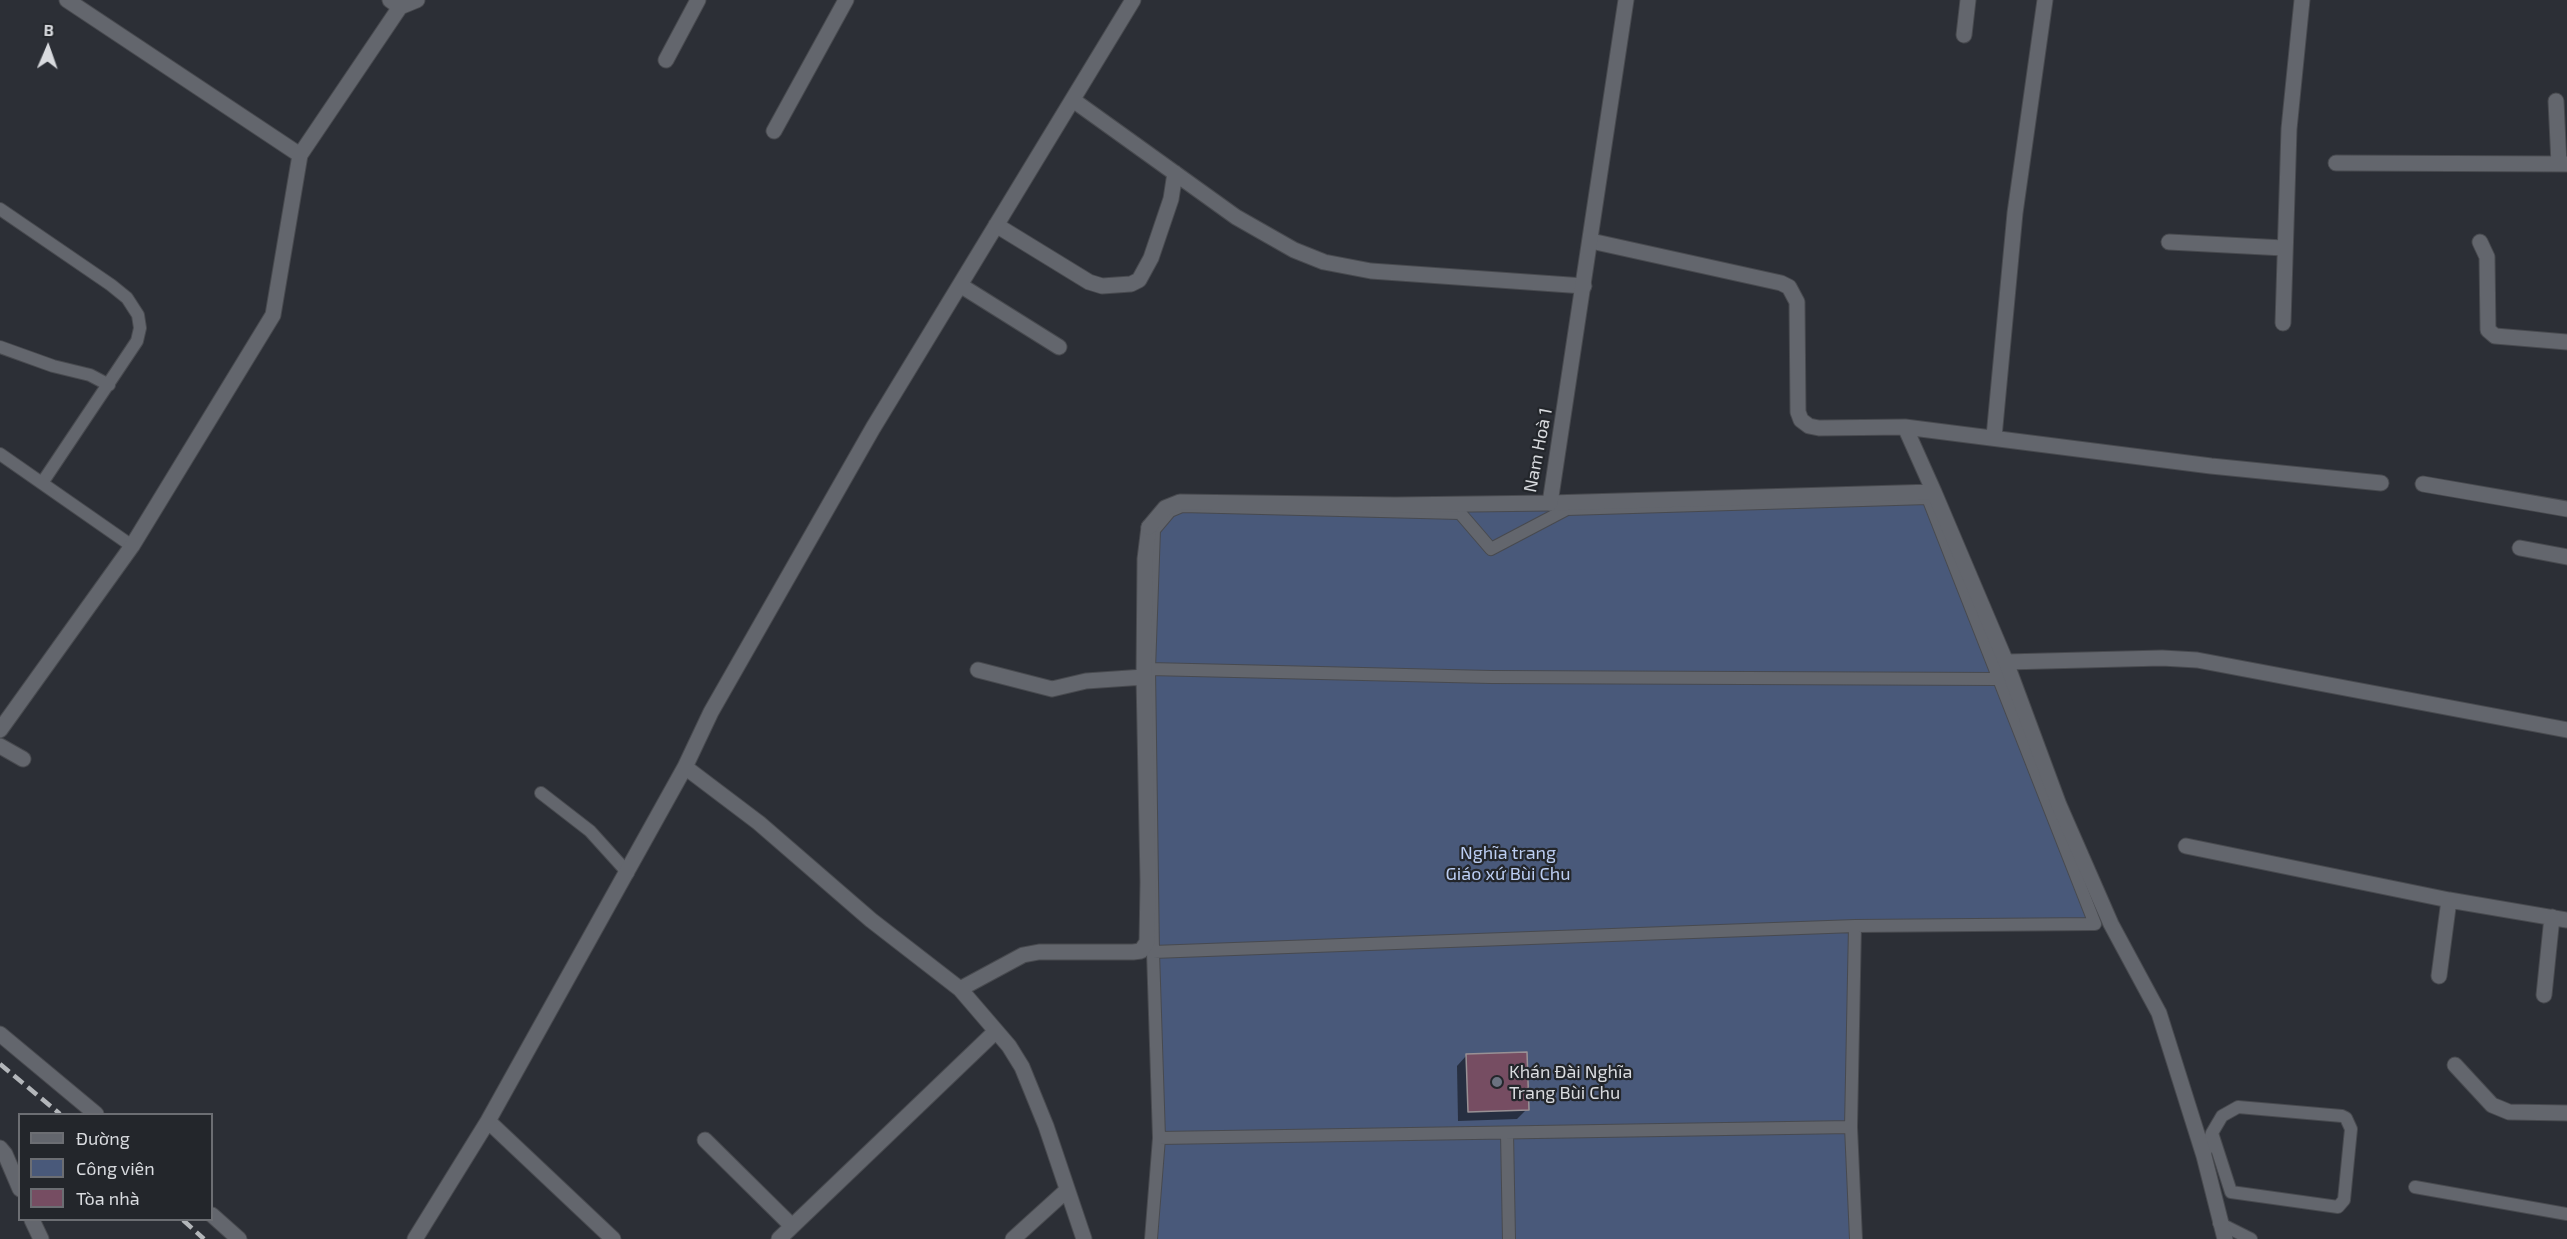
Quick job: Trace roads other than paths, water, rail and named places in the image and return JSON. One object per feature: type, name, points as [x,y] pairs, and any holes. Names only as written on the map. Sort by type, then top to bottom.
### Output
[{"type":"street","points":[[67,0],[300,155]]},
{"type":"street","points":[[0,730],[132,546],[273,315],[300,155],[395,3],[417,0]]},
{"type":"street","points":[[666,60],[698,0]]},
{"type":"street","points":[[774,131],[846,0]]},
{"type":"street","points":[[415,1239],[488,1121],[628,873],[685,767],[711,712],[861,448],[1133,0]]},
{"type":"street","name":"Nam Hoà 1","points":[[1146,673],[1145,559],[1149,526],[1165,508],[1180,502],[1395,506],[1550,503],[1626,0]]},
{"type":"street","points":[[1964,35],[1968,0]]},
{"type":"street","points":[[1994,437],[2015,213],[2045,0]]},
{"type":"street","points":[[2283,322],[2289,129],[2302,0]]},
{"type":"street","points":[[1073,100],[1236,217],[1294,250],[1323,262],[1371,271],[1584,286]]},
{"type":"street","points":[[2336,163],[2563,164],[2556,101]]},
{"type":"street","points":[[996,225],[1089,282],[1102,286],[1131,284],[1139,280],[1151,258],[1171,199],[1175,173]]},
{"type":"street","points":[[1591,241],[1781,283],[1789,287],[1797,302],[1798,412],[1801,420],[1809,426],[1819,428],[1905,427],[2211,466],[2380,483]]},
{"type":"street","points":[[2169,242],[2284,248]]},
{"type":"street","points":[[2480,242],[2487,257],[2488,330],[2495,336],[2567,342]]},
{"type":"street","points":[[960,285],[1059,347]]},
{"type":"street","points":[[1905,427],[2007,662],[2059,805],[2106,913],[2159,1013],[2204,1156],[2219,1223],[2225,1239]]},
{"type":"street","points":[[2423,484],[2567,509]]},
{"type":"street","points":[[1550,503],[1934,492]]},
{"type":"street","points":[[2520,548],[2567,557]]},
{"type":"street","points":[[2007,662],[2162,658],[2197,660],[2567,730]]},
{"type":"street","points":[[960,989],[1023,955],[1039,952],[1133,952],[1144,948],[1148,927],[1146,673],[1086,681],[1052,689],[978,670]]},
{"type":"street","points":[[0,746],[23,759]]},
{"type":"street","points":[[685,767],[759,823],[871,920],[960,989],[996,1031],[1022,1067],[1046,1126],[1084,1239]]},
{"type":"street","points":[[2186,846],[2449,900],[2559,918],[2544,995]]},
{"type":"street","points":[[2439,976],[2449,900]]},
{"type":"street","points":[[779,1239],[996,1031]]},
{"type":"street","points":[[0,1034],[95,1113]]},
{"type":"street","points":[[2455,1065],[2492,1105],[2509,1112],[2567,1113]]},
{"type":"street","points":[[488,1121],[613,1239]]},
{"type":"street","points":[[705,1140],[792,1226]]},
{"type":"street","points":[[0,1148],[5,1154],[18,1184]]},
{"type":"street","points":[[1013,1239],[1067,1190]]},
{"type":"street","points":[[213,1216],[239,1239]]},
{"type":"street","points":[[32,1221],[40,1239]]},
{"type":"lane","points":[[0,209],[119,291],[127,298],[138,315],[140,328],[137,341],[42,483]]},
{"type":"lane","points":[[0,347],[53,366],[90,375],[109,385]]},
{"type":"lane","points":[[0,454],[132,546]]},
{"type":"lane","points":[[1151,1239],[1159,1138],[1153,952],[1146,673],[1154,530],[1162,519],[1182,506],[1460,513],[1491,549],[1567,509],[1928,498],[2095,924],[1855,926],[1153,952]]},
{"type":"lane","points":[[1146,673],[1999,679]]},
{"type":"lane","points":[[541,793],[590,831],[628,873]]},
{"type":"lane","points":[[1855,926],[1851,1127],[1856,1239]]},
{"type":"lane","points":[[2204,1156],[2212,1133],[2222,1116],[2238,1107],[2346,1118],[2351,1130],[2342,1204],[2338,1207],[2231,1192],[2212,1133]]},
{"type":"lane","points":[[1159,1138],[1851,1127]]},
{"type":"lane","points":[[1507,1132],[1509,1239]]},
{"type":"lane","points":[[2415,1187],[2567,1214]]},
{"type":"lane","points":[[2219,1223],[2251,1239]]},
{"type":"railway","points":[[0,1064],[59,1113]]},
{"type":"railway","points":[[184,1221],[204,1239]]},
{"type":"place","name":"Khán Đài Nghĩa Trang Bùi Chu","points":[[1497,1082]]},
{"type":"park label","name":"Nghĩa trang Giáo xứ Bùi Chu","points":[[1508,863]]}]
